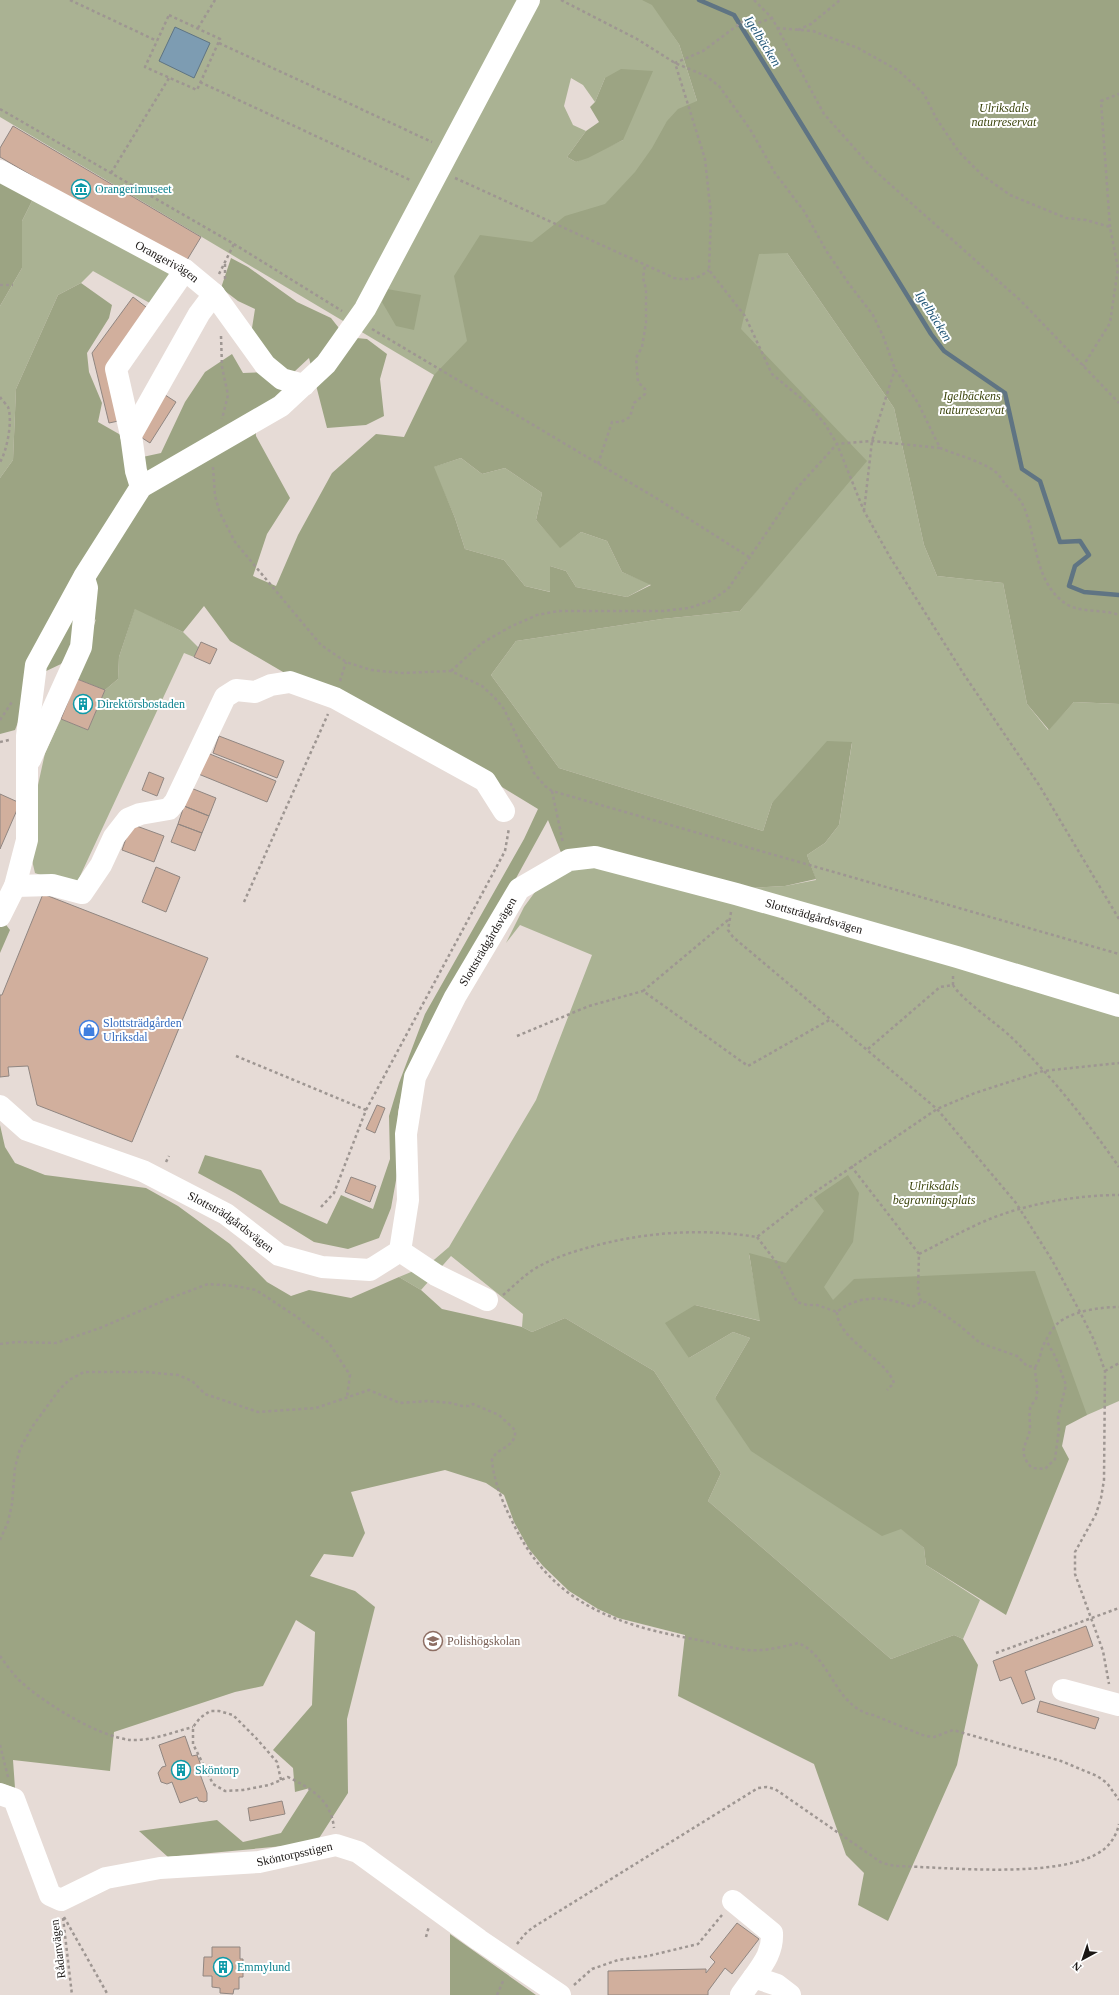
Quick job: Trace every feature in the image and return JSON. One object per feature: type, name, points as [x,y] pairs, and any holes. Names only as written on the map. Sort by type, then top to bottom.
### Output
[{"type":"street","points":[[0,916],[14,886],[28,840],[27,736],[36,665],[84,577],[141,487],[281,406],[326,364],[358,320],[529,0]]},
{"type":"street","name":"Orangerivägen","points":[[0,171],[185,270],[216,296],[265,365],[282,379],[304,385]]},
{"type":"street","points":[[141,487],[136,471],[116,369],[185,270]]},
{"type":"street","points":[[130,435],[199,314],[216,296]]},
{"type":"street","points":[[27,766],[81,647],[87,588],[84,577]]},
{"type":"street","points":[[14,886],[52,885],[82,893],[101,865],[114,837],[128,819],[140,814],[169,809],[175,802],[225,697],[236,690],[255,692],[271,685],[290,682],[335,698],[485,781],[504,811]]},
{"type":"street","name":"Slottsträdgårdsvägen","points":[[0,1106],[28,1130],[143,1171],[226,1214],[279,1255],[322,1267],[370,1270],[400,1252],[408,1200],[406,1134],[415,1077],[455,997],[519,889],[569,860],[595,857],[736,894],[957,957],[1119,1006]]},
{"type":"street","points":[[400,1252],[436,1274],[487,1300]]},
{"type":"street","points":[[1063,1690],[1114,1704]]},
{"type":"street","points":[[7,1796],[50,1895],[62,1908]]},
{"type":"street","name":"Sköntorpsstigen","points":[[62,1908],[106,1878],[160,1868],[259,1862],[336,1846],[358,1852],[510,1962],[565,1993]]},
{"type":"street","points":[[733,1901],[772,1932],[773,1944],[767,1958],[741,1995]]},
{"type":"street","points":[[754,1977],[777,1985],[790,1995]]},
{"type":"path","points":[[70,0],[157,42]]},
{"type":"path","points":[[198,28],[215,0]]},
{"type":"path","points":[[561,0],[637,39],[675,63],[711,80],[737,109],[776,173],[804,211],[827,252],[873,315],[883,336],[895,369],[918,403],[940,448]]},
{"type":"path","points":[[754,0],[772,18],[824,114],[873,169],[1020,301],[1119,403]]},
{"type":"path","points":[[798,30],[810,24],[840,0]]},
{"type":"path","points":[[169,15],[220,39],[196,90],[145,67],[157,42],[169,15]]},
{"type":"path","points":[[675,63],[703,51],[742,22],[758,23],[772,18]]},
{"type":"path","points":[[777,28],[813,31],[858,48],[899,71],[924,94],[936,118],[959,152],[982,175],[1010,195],[1066,218],[1086,220],[1110,228]]},
{"type":"path","points":[[219,43],[436,144]]},
{"type":"path","points":[[439,170],[674,278],[687,280],[700,278],[708,270],[711,215],[705,159],[675,63]]},
{"type":"path","points":[[111,173],[169,78]]},
{"type":"path","points":[[200,82],[417,183]]},
{"type":"path","points":[[1083,366],[1110,323],[1118,268],[1110,228],[1101,101],[1119,94]]},
{"type":"path","points":[[0,109],[234,244],[749,557]]},
{"type":"path","points":[[234,244],[225,262],[216,296],[220,354],[228,395],[212,456],[215,496],[225,526],[252,563],[321,645],[346,662],[377,671],[401,673],[451,671],[482,686],[495,698],[508,716],[537,777],[552,791],[1119,954]]},
{"type":"path","points":[[216,296],[225,262]]},
{"type":"path","points":[[598,464],[612,422],[621,422],[630,417],[634,403],[645,394],[645,389],[638,382],[636,358],[642,347],[646,323],[646,289],[643,278],[645,265]]},
{"type":"path","points":[[708,270],[745,316],[772,374],[808,404],[825,424],[837,444],[864,511],[890,556],[961,670],[1039,785],[1119,919]]},
{"type":"path","points":[[0,285],[13,285]]},
{"type":"path","points":[[864,511],[872,441],[895,369]]},
{"type":"path","points":[[0,397],[8,408],[9,430],[5,454],[0,462]]},
{"type":"path","points":[[451,671],[482,643],[510,627],[537,615],[558,611],[664,611],[689,608],[710,601],[728,589],[738,578],[749,557],[768,532],[797,488],[837,444],[872,441],[940,448],[994,470],[1022,503],[1031,528],[1035,553],[1049,586],[1069,605],[1084,610],[1110,612],[1119,615]]},
{"type":"path","points":[[244,902],[335,698]]},
{"type":"path","points":[[552,791],[562,840],[569,860]]},
{"type":"path","points":[[320,1207],[334,1193],[366,1110],[505,850],[509,822],[504,811]]},
{"type":"path","points":[[736,894],[728,930],[733,937],[868,1049],[937,1109],[1021,1210],[1052,1260],[1094,1340],[1105,1371],[1104,1480],[1101,1498],[1074,1557],[1075,1574],[1104,1651],[1114,1704]]},
{"type":"path","points":[[518,1036],[589,1006],[643,991],[729,920]]},
{"type":"path","points":[[868,1049],[940,986],[953,985],[1009,1036],[1043,1071],[1088,1122],[1119,1167]]},
{"type":"path","points":[[643,991],[748,1066],[831,1019]]},
{"type":"path","points":[[236,1056],[366,1110]]},
{"type":"path","points":[[757,1237],[851,1166],[937,1109],[975,1093],[1043,1071],[1119,1063]]},
{"type":"path","points":[[851,1166],[919,1254],[918,1290],[921,1302]]},
{"type":"path","points":[[919,1254],[986,1220],[1021,1210],[1095,1195],[1119,1195]]},
{"type":"path","points":[[487,1300],[502,1296],[515,1284],[542,1265],[566,1254],[613,1241],[654,1234],[688,1231],[726,1232],[757,1237],[777,1262],[797,1302],[817,1305],[837,1312]]},
{"type":"path","points":[[0,1344],[16,1342],[56,1343],[100,1328],[168,1299],[208,1284],[236,1286],[256,1290],[297,1317],[329,1343],[350,1376],[347,1398]]},
{"type":"path","points":[[837,1312],[847,1304],[879,1298],[896,1300],[912,1306],[921,1302],[926,1302],[959,1325],[980,1343],[1017,1356],[1027,1366],[1035,1368]]},
{"type":"path","points":[[1046,1340],[1056,1358],[1066,1385],[1058,1416],[1059,1428],[1055,1459],[1045,1469],[1032,1468],[1026,1460],[1023,1447],[1030,1428],[1030,1408],[1036,1400],[1037,1386],[1035,1368],[1039,1363],[1046,1340],[1058,1323],[1080,1312],[1096,1308],[1119,1307]]},
{"type":"path","points":[[837,1312],[837,1317],[842,1327],[862,1348],[892,1374],[894,1383],[887,1390]]},
{"type":"path","points":[[1105,1371],[1119,1363]]},
{"type":"path","points":[[0,1540],[8,1522],[12,1504],[15,1467],[20,1448],[32,1427],[59,1390],[69,1380],[88,1372],[146,1372],[178,1375],[192,1381],[205,1394],[258,1412],[316,1408],[369,1390],[400,1403],[428,1401],[451,1403],[462,1406],[473,1404],[491,1410],[509,1423],[515,1430],[516,1436],[504,1449],[493,1456],[492,1460],[499,1494],[508,1515],[527,1550],[537,1563],[568,1594],[597,1612],[665,1634],[745,1649],[762,1650],[798,1643],[813,1652],[843,1694],[865,1713],[925,1736],[934,1737],[952,1730],[1061,1761],[1097,1776],[1107,1783],[1119,1800]]},
{"type":"path","points":[[996,1653],[1119,1608]]},
{"type":"path","points":[[0,1656],[17,1678],[55,1708],[104,1734],[130,1740],[146,1739],[193,1727],[200,1718],[210,1711],[219,1711],[232,1715],[256,1738],[277,1762],[281,1780]]},
{"type":"path","points":[[193,1727],[193,1744],[213,1784],[225,1791],[243,1790],[268,1785],[288,1777],[311,1788],[326,1804],[333,1824],[336,1846]]},
{"type":"path","points":[[0,1745],[7,1796]]},
{"type":"path","points":[[510,1962],[517,1944],[532,1928],[758,1788],[767,1787],[775,1790],[882,1863],[895,1866],[1019,1869],[1052,1867],[1084,1859],[1103,1850],[1113,1839],[1119,1824]]},
{"type":"path","points":[[565,1993],[592,1969],[618,1960],[648,1956],[698,1944],[713,1928],[733,1901]]},
{"type":"path","points":[[62,1908],[108,1995]]},
{"type":"path","name":"Rådanvägen","points":[[62,1908],[72,1995]]},
{"type":"green space","name":"Ulriksdals begravningsplats","points":[[0,0],[751,0],[742,130],[669,30],[679,44],[697,101],[787,253],[894,408],[924,545],[937,576],[1003,583],[1027,704],[1048,730],[1074,702],[1119,704],[1119,1401],[1087,1415],[883,1445],[749,1254],[761,1321],[695,1305],[689,1358],[733,1332],[750,1338],[715,1398],[901,1528],[924,1548],[926,1565],[980,1600],[963,1639],[954,1635],[891,1659],[708,1501],[721,1473],[654,1371],[565,1318],[532,1332],[522,1327],[523,1314],[451,1256],[421,1290],[399,1277],[428,1265],[449,1247],[536,1100],[592,955],[520,925],[506,943],[524,907],[562,855],[732,889],[785,886],[816,880],[807,855],[825,843],[839,825],[852,743],[772,803],[763,831],[559,768],[491,675],[516,641],[662,619],[740,611],[768,577],[434,375],[0,117]],"holes":[[[571,78],[583,85],[595,102],[605,78],[623,140],[576,162],[567,157],[586,131],[573,125],[564,106]]]},
{"type":"green space","points":[[642,0],[1119,0],[1119,704],[1074,702],[1049,730],[1027,704],[1003,583],[937,576],[924,545],[894,408],[787,253],[759,254],[741,329],[867,461],[740,611],[662,619],[516,641],[491,675],[559,768],[763,831],[772,803],[827,741],[852,742],[839,825],[825,843],[807,855],[816,879],[785,886],[732,889],[562,855],[548,820],[405,1080],[398,1112],[397,1175],[391,1208],[379,1238],[348,1249],[314,1242],[235,1193],[198,1173],[205,1155],[261,1170],[280,1203],[327,1224],[341,1195],[373,1209],[390,1159],[389,1116],[399,1083],[425,1014],[524,839],[538,809],[412,732],[389,734],[230,641],[204,606],[183,632],[135,609],[119,657],[118,679],[105,690],[77,679],[96,619],[61,664],[42,673],[25,704],[15,730],[0,734],[0,478],[13,460],[16,389],[58,295],[81,283],[112,305],[109,318],[87,353],[89,372],[102,403],[98,422],[126,438],[138,458],[161,453],[185,402],[205,372],[232,354],[243,373],[267,372],[249,347],[255,309],[238,301],[221,288],[231,258],[248,267],[297,302],[331,318],[346,337],[367,339],[387,354],[380,379],[384,416],[366,425],[327,428],[309,358],[294,372],[291,405],[254,414],[256,436],[290,498],[267,534],[253,576],[276,586],[298,535],[332,473],[376,434],[404,437],[434,375],[467,341],[454,276],[480,235],[532,242],[565,216],[605,204],[635,172],[652,148],[667,121],[678,109],[697,101],[679,44],[652,5]],"holes":[[[461,458],[482,474],[505,468],[542,493],[536,520],[560,548],[581,532],[607,541],[622,572],[651,585],[627,597],[576,587],[566,571],[550,566],[550,592],[525,586],[504,560],[465,549],[455,518],[434,467]]]},
{"type":"green space","points":[[621,69],[653,71],[623,140],[588,158],[576,162],[567,157],[586,131],[599,122],[590,107],[595,102],[605,78]]},
{"type":"green space","points":[[0,176],[33,199],[22,221],[22,268],[0,306]]},
{"type":"green space","points":[[33,199],[174,276],[155,306],[93,271],[81,283],[58,295],[16,389],[13,460],[0,478],[0,306],[22,268],[22,221]]},
{"type":"green space","points":[[387,289],[421,295],[414,330],[396,326],[382,302]]},
{"type":"green space","points":[[461,458],[482,474],[505,468],[542,493],[536,520],[560,547],[581,532],[607,541],[622,572],[651,584],[627,597],[576,587],[566,571],[550,566],[551,592],[525,586],[504,560],[465,549],[455,518],[433,467]]},
{"type":"green space","points":[[135,608],[183,632],[199,648],[194,657],[184,653],[75,887],[35,873],[31,856],[38,785],[45,753],[61,719],[88,730],[105,690],[118,679],[119,657]]},
{"type":"green space","points":[[0,917],[10,930],[0,953]]},
{"type":"green space","points":[[0,1125],[5,1147],[15,1163],[45,1175],[146,1188],[178,1206],[230,1244],[267,1282],[291,1296],[309,1290],[351,1298],[399,1277],[421,1290],[442,1309],[522,1327],[532,1332],[565,1318],[654,1371],[721,1473],[708,1501],[891,1659],[954,1635],[963,1639],[978,1665],[957,1765],[888,1921],[858,1905],[864,1873],[846,1855],[814,1764],[678,1696],[685,1635],[618,1618],[598,1609],[569,1591],[543,1566],[529,1549],[514,1522],[504,1495],[486,1483],[445,1470],[351,1492],[365,1533],[353,1557],[324,1554],[310,1576],[355,1591],[375,1607],[347,1719],[348,1793],[316,1843],[168,1857],[139,1831],[217,1820],[243,1842],[281,1833],[310,1788],[295,1792],[293,1768],[273,1750],[312,1705],[315,1632],[296,1620],[263,1686],[235,1692],[114,1732],[110,1771],[13,1760],[15,1788],[0,1783]]},
{"type":"green space","points":[[848,1175],[859,1193],[853,1242],[824,1287],[833,1300],[854,1279],[1035,1271],[1087,1415],[1066,1426],[1062,1446],[1069,1459],[1006,1615],[926,1565],[924,1548],[901,1529],[882,1536],[751,1451],[715,1398],[750,1338],[733,1332],[689,1358],[665,1323],[695,1305],[760,1321],[749,1253],[786,1263],[824,1211],[814,1198]]},
{"type":"green space","points":[[450,1934],[536,1995],[450,1995]]},
{"type":"water","points":[[175,27],[210,43],[194,78],[159,61]]},
{"type":"building","points":[[13,126],[201,237],[184,265],[0,157],[0,148]]},
{"type":"building","points":[[133,297],[150,310],[111,364],[123,420],[109,423],[92,353]]},
{"type":"building","points":[[162,393],[176,402],[150,443],[136,434]]},
{"type":"building","points":[[201,642],[217,649],[210,664],[194,657]]},
{"type":"building","name":"Direktörsbostaden","points":[[77,679],[105,690],[88,730],[61,719]]},
{"type":"building","points":[[219,736],[284,761],[277,778],[213,753]]},
{"type":"building","points":[[205,752],[276,781],[267,802],[196,773]]},
{"type":"building","points":[[149,772],[164,778],[157,796],[142,790]]},
{"type":"building","points":[[191,788],[216,798],[209,816],[184,806]]},
{"type":"building","points":[[0,794],[20,803],[0,849]]},
{"type":"building","points":[[184,806],[209,816],[202,833],[178,824]]},
{"type":"building","points":[[131,824],[164,836],[154,862],[122,850]]},
{"type":"building","points":[[178,824],[202,833],[195,851],[171,842]]},
{"type":"building","points":[[156,867],[180,877],[166,912],[142,902]]},
{"type":"building","name":"Slottsträdgården Ulriksdal","points":[[43,894],[208,958],[132,1142],[37,1105],[28,1066],[8,1067],[9,1076],[0,1077],[0,995],[2,995]]},
{"type":"building","points":[[377,1105],[385,1108],[375,1133],[366,1129]]},
{"type":"building","points":[[351,1177],[376,1186],[370,1202],[345,1192]]},
{"type":"building","points":[[1086,1626],[1093,1646],[1025,1671],[1035,1699],[1022,1704],[1011,1677],[1000,1681],[993,1661]]},
{"type":"building","points":[[1040,1701],[1099,1718],[1095,1729],[1037,1712]]},
{"type":"building","name":"Sköntorp","points":[[185,1736],[192,1756],[197,1755],[204,1773],[200,1774],[207,1793],[207,1801],[204,1802],[199,1801],[197,1797],[180,1803],[172,1782],[167,1784],[161,1782],[158,1773],[162,1767],[166,1766],[159,1745]]},
{"type":"building","points":[[282,1801],[285,1814],[250,1821],[248,1808]]},
{"type":"building","points":[[737,1923],[759,1939],[732,1974],[725,1968],[708,1991],[708,1995],[608,1995],[608,1971],[706,1969],[706,1973],[715,1962],[710,1957]]},
{"type":"building","name":"Emmylund","points":[[212,1947],[240,1947],[240,1959],[243,1959],[243,1977],[239,1977],[239,1989],[234,1989],[233,1994],[220,1993],[220,1988],[212,1987],[212,1976],[203,1976],[204,1957],[212,1957]]},
{"type":"waterway","name":"Igelbäcken","points":[[699,0],[734,15],[931,334],[944,351],[1005,393],[1022,469],[1040,481],[1060,542],[1080,541],[1089,555],[1075,566],[1069,586],[1084,592],[1119,595]]},
{"type":"place","name":"Orangerimuseet","points":[[81,189]]},
{"type":"place","name":"Direktörsbostaden","points":[[83,704]]},
{"type":"place","name":"Slottsträdgården Ulriksdal","points":[[89,1030]]},
{"type":"place","name":"Polishögskolan","points":[[433,1641]]},
{"type":"place","name":"Sköntorp","points":[[181,1770]]},
{"type":"place","name":"Emmylund","points":[[223,1967]]},
{"type":"park label","name":"Ulriksdals naturreservat","points":[[1004,115]]},
{"type":"park label","name":"Igelbäckens naturreservat","points":[[972,403]]}]
